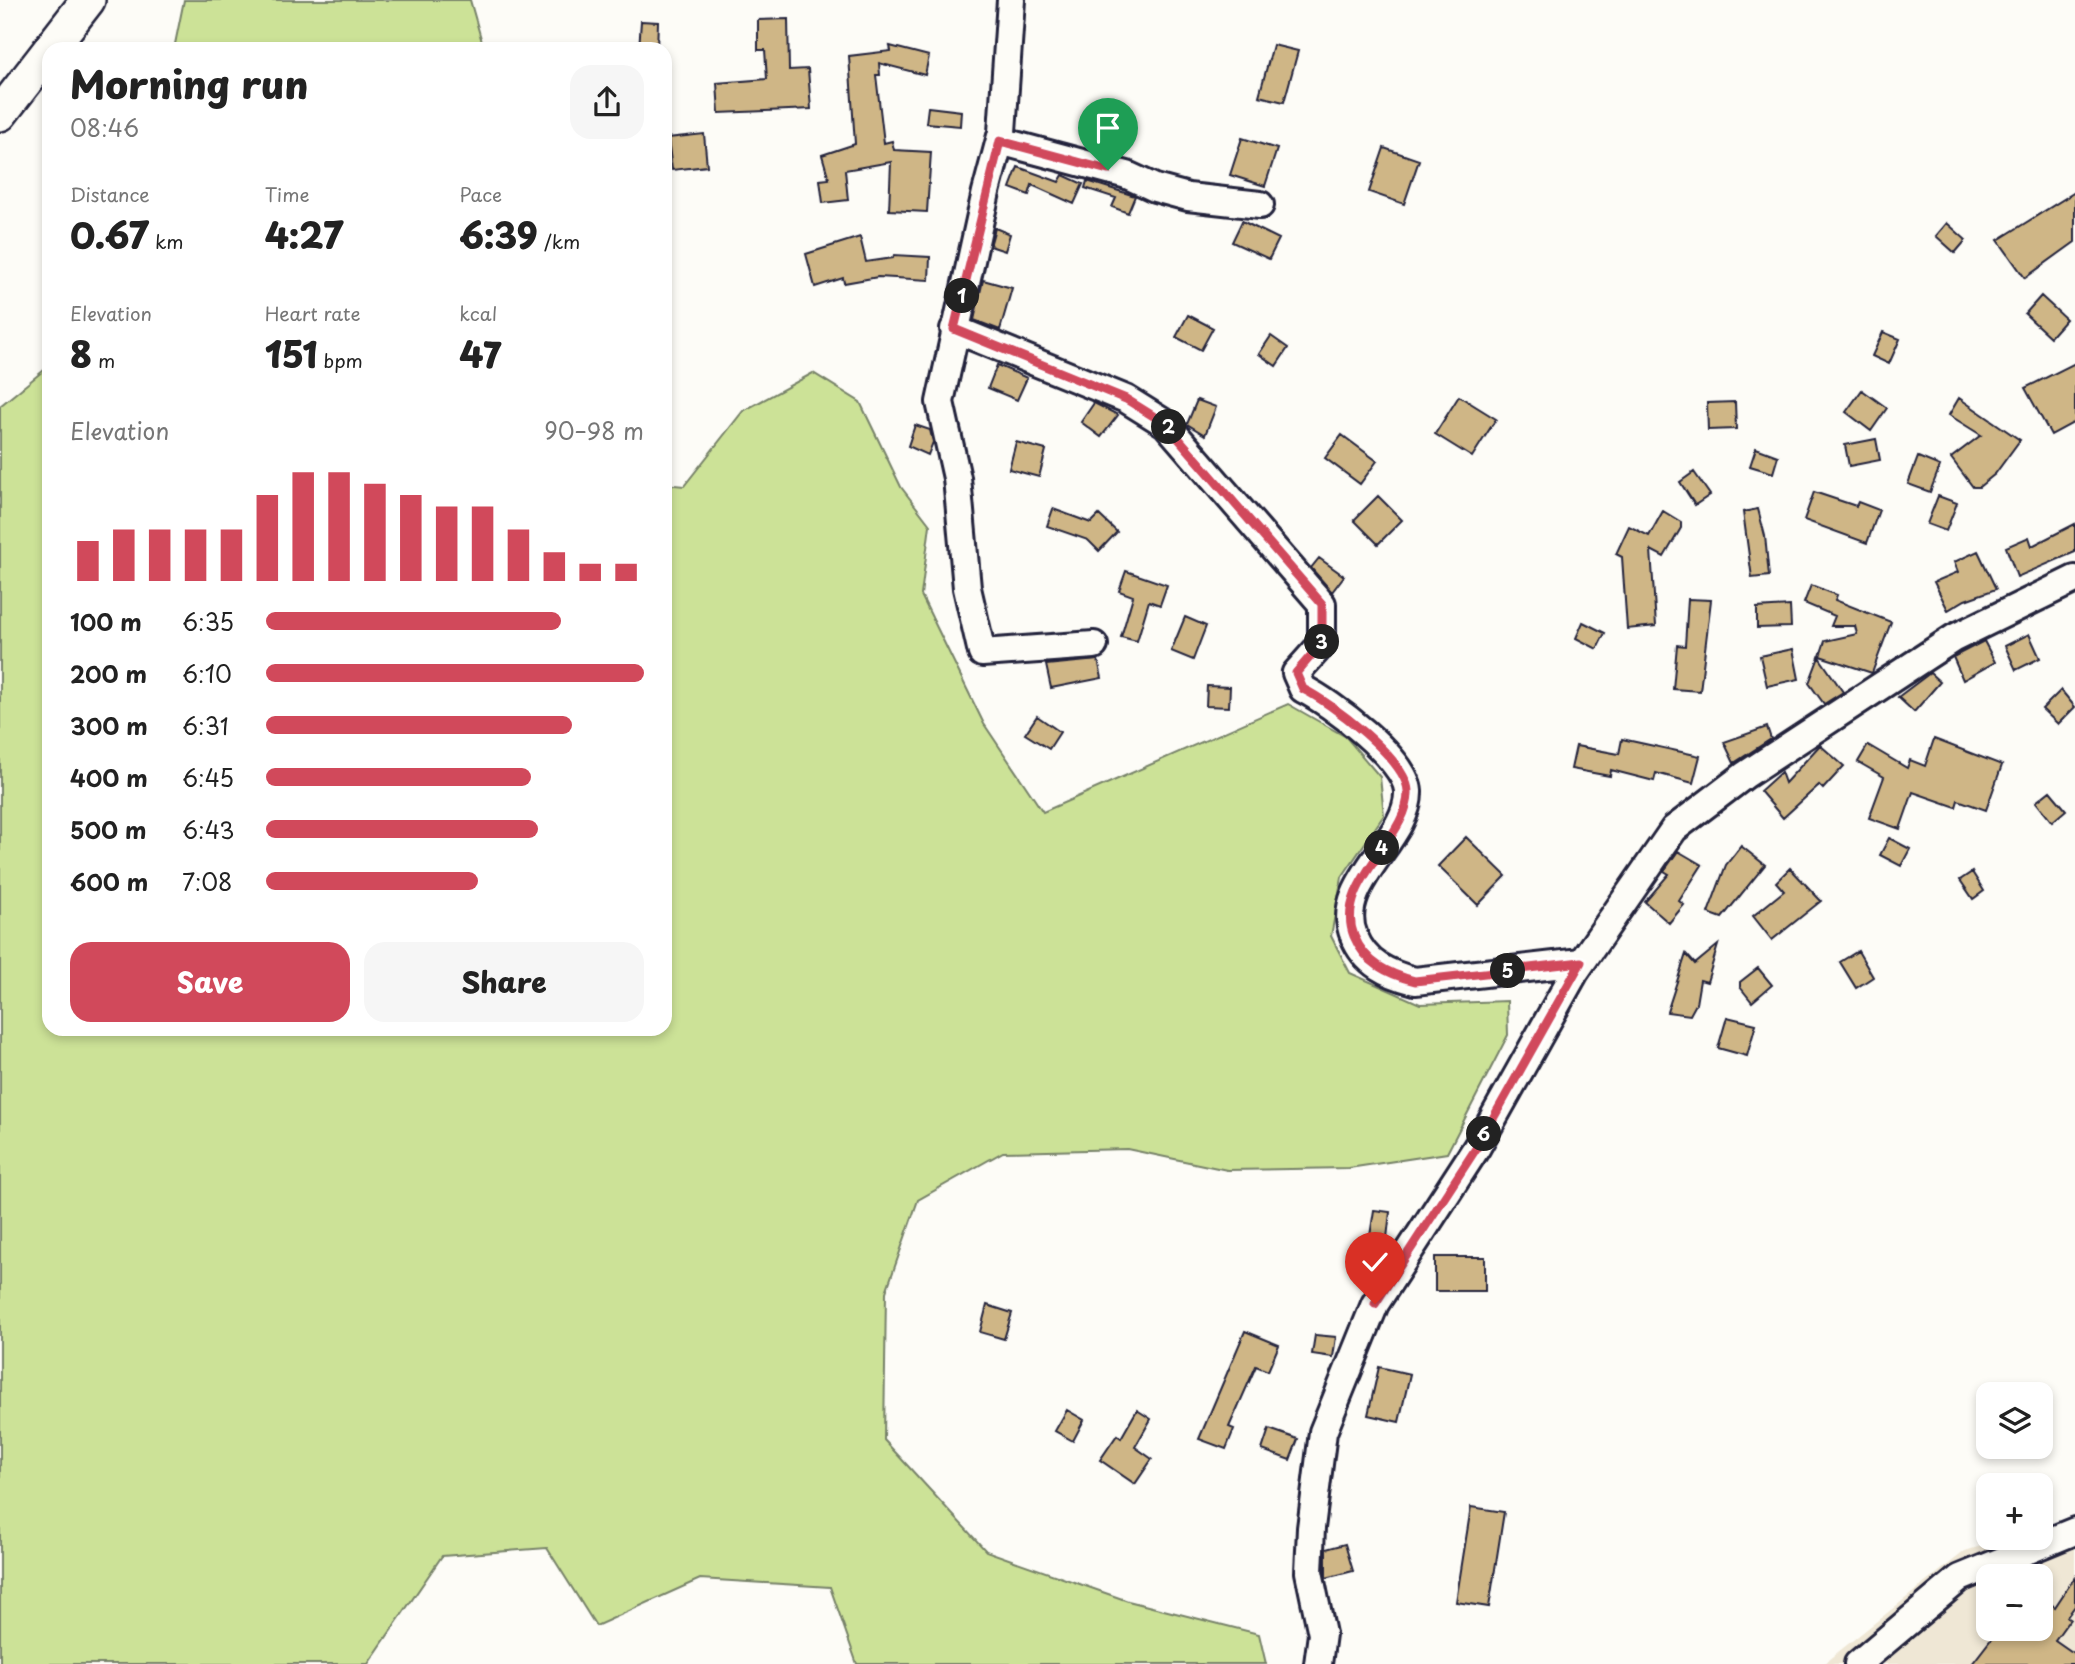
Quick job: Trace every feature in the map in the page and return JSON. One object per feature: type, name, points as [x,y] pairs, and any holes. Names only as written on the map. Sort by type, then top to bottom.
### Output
[{"type":"main road","points":[[56,42],[88,0]]},
{"type":"main road","points":[[0,114],[42,60]]},
{"type":"street","points":[[1011,0],[1000,141],[954,329],[940,402],[957,478],[967,587],[982,653],[1094,645]]},
{"type":"street","points":[[1000,141],[1127,175],[1155,188],[1188,197],[1260,205]]},
{"type":"street","points":[[954,329],[1126,399],[1166,424],[1322,604],[1322,643],[1296,673],[1303,689],[1321,697],[1396,762],[1408,790],[1400,818],[1353,896],[1348,923],[1360,952],[1388,974],[1415,981],[1581,962]]},
{"type":"street","points":[[1318,1664],[1322,1634],[1309,1572],[1311,1528],[1323,1432],[1375,1304],[1477,1147],[1581,962],[1674,829],[1745,775],[1954,638],[2075,579]]},
{"type":"street","points":[[1858,1664],[1960,1578],[2075,1531]]},
{"type":"shaded area","points":[[2075,1518],[2075,1664],[1823,1664],[1965,1551],[1976,1548],[1976,1550],[2053,1550],[2053,1524]]},
{"type":"green space","points":[[184,0],[470,0],[482,42],[175,42]]},
{"type":"green space","points":[[42,372],[42,1036],[672,1036],[672,485],[684,486],[743,411],[813,373],[860,402],[901,487],[930,525],[921,595],[984,724],[1043,812],[1288,704],[1346,737],[1380,777],[1384,815],[1342,877],[1331,936],[1350,973],[1420,1004],[1507,1001],[1508,1035],[1447,1153],[1349,1168],[1227,1170],[1127,1149],[1003,1152],[918,1200],[886,1292],[884,1440],[986,1551],[1128,1601],[1259,1634],[1266,1664],[857,1664],[830,1587],[700,1579],[596,1626],[547,1548],[442,1556],[368,1664],[0,1664],[0,406]]},
{"type":"building","points":[[788,19],[789,70],[808,69],[811,109],[719,113],[717,83],[767,79],[765,50],[758,50],[758,20]]},
{"type":"building","points":[[641,21],[658,22],[657,42],[640,42]]},
{"type":"building","points":[[1273,45],[1298,51],[1284,102],[1259,96]]},
{"type":"building","points":[[890,46],[929,56],[925,75],[879,63],[880,75],[876,75],[884,143],[892,141],[894,150],[931,152],[927,212],[889,210],[891,162],[845,170],[848,200],[823,203],[820,180],[829,179],[822,155],[855,144],[849,56],[891,51]]},
{"type":"building","points":[[928,107],[961,111],[960,126],[926,123]]},
{"type":"building","points":[[704,134],[707,166],[672,170],[672,138]]},
{"type":"building","points":[[1242,138],[1277,149],[1265,186],[1230,175]]},
{"type":"building","points":[[1384,148],[1419,160],[1404,204],[1369,192]]},
{"type":"building","points":[[1018,167],[1059,182],[1063,175],[1083,184],[1074,204],[1032,185],[1029,195],[1010,188]]},
{"type":"building","points":[[1087,181],[1135,196],[1128,213],[1112,207],[1116,198],[1085,188]]},
{"type":"building","points":[[2075,192],[2075,242],[2025,278],[1998,240]]},
{"type":"building","points":[[1242,221],[1279,239],[1269,259],[1232,242]]},
{"type":"building","points":[[1947,223],[1966,240],[1955,253],[1936,236]]},
{"type":"building","points":[[995,228],[1010,234],[1005,251],[990,246]]},
{"type":"building","points":[[860,237],[866,262],[893,258],[894,255],[930,257],[929,280],[878,277],[844,283],[843,278],[815,287],[806,254]]},
{"type":"building","points":[[983,280],[1012,288],[1000,330],[974,320]]},
{"type":"building","points":[[2041,296],[2066,319],[2050,337],[2025,314]]},
{"type":"building","points":[[1188,315],[1213,328],[1201,350],[1176,337]]},
{"type":"building","points":[[1883,332],[1900,339],[1889,364],[1872,356]]},
{"type":"building","points":[[1271,336],[1288,348],[1276,366],[1259,354]]},
{"type":"building","points":[[2075,363],[2075,422],[2051,435],[2025,388]]},
{"type":"building","points":[[997,365],[1027,378],[1017,400],[988,388]]},
{"type":"building","points":[[1862,390],[1887,408],[1871,431],[1846,412]]},
{"type":"building","points":[[1459,396],[1496,419],[1472,457],[1435,434]]},
{"type":"building","points":[[1959,398],[2020,440],[1995,474],[1979,487],[1973,487],[1951,458],[1981,435],[1949,415]]},
{"type":"building","points":[[1197,400],[1216,407],[1205,435],[1187,424]]},
{"type":"building","points":[[1735,402],[1736,429],[1708,430],[1707,403]]},
{"type":"building","points":[[1094,403],[1118,415],[1101,437],[1081,422]]},
{"type":"building","points":[[915,425],[930,430],[933,442],[928,455],[908,446]]},
{"type":"building","points":[[1342,435],[1377,461],[1360,484],[1325,458]]},
{"type":"building","points":[[1876,439],[1880,460],[1849,466],[1845,445]]},
{"type":"building","points":[[1016,442],[1046,450],[1039,477],[1009,469]]},
{"type":"building","points":[[1756,448],[1778,456],[1773,473],[1750,466]]},
{"type":"building","points":[[1918,457],[1940,466],[1930,492],[1908,484]]},
{"type":"building","points":[[1694,472],[1710,495],[1695,505],[1680,482]]},
{"type":"building","points":[[1814,492],[1856,506],[1858,502],[1879,510],[1867,543],[1804,520]]},
{"type":"building","points":[[1378,496],[1402,520],[1378,544],[1354,520]]},
{"type":"building","points":[[1938,496],[1957,503],[1946,531],[1927,524]]},
{"type":"building","points":[[1053,509],[1091,523],[1099,515],[1117,532],[1099,551],[1088,540],[1047,526]]},
{"type":"building","points":[[1758,509],[1765,536],[1769,576],[1752,578],[1743,512]]},
{"type":"building","points":[[1663,511],[1681,522],[1681,528],[1664,557],[1651,550],[1656,626],[1627,629],[1622,557],[1616,554],[1629,526],[1649,536]]},
{"type":"building","points":[[2075,524],[2075,552],[2017,577],[2006,547],[2029,537],[2032,546]]},
{"type":"building","points":[[1978,551],[1996,589],[1965,600],[1948,610],[1934,582],[1958,572],[1954,562]]},
{"type":"building","points":[[1319,558],[1344,576],[1332,592],[1311,568]]},
{"type":"building","points":[[1126,571],[1167,585],[1160,605],[1149,601],[1137,641],[1121,637],[1133,596],[1119,591]]},
{"type":"building","points":[[1811,585],[1837,595],[1835,600],[1891,622],[1872,673],[1820,656],[1825,641],[1857,634],[1855,626],[1831,626],[1835,616],[1804,603]]},
{"type":"building","points":[[1688,599],[1711,600],[1700,691],[1673,689],[1677,645],[1685,646]]},
{"type":"building","points":[[1790,606],[1791,627],[1757,628],[1757,608]]},
{"type":"building","points":[[1185,617],[1206,626],[1193,660],[1171,651]]},
{"type":"building","points":[[1583,622],[1605,633],[1597,649],[1576,638]]},
{"type":"building","points":[[2029,634],[2040,658],[2016,670],[2005,646]]},
{"type":"building","points":[[1984,641],[1995,662],[1963,680],[1953,657]]},
{"type":"building","points":[[1793,649],[1799,679],[1767,686],[1760,656]]},
{"type":"building","points":[[1819,657],[1843,692],[1824,704],[1809,683]]},
{"type":"building","points":[[1098,660],[1102,678],[1051,688],[1046,665]]},
{"type":"building","points":[[1930,673],[1940,682],[1914,712],[1898,697]]},
{"type":"building","points":[[1207,686],[1230,687],[1229,707],[1206,706]]},
{"type":"building","points":[[2061,690],[2075,707],[2058,724],[2042,709]]},
{"type":"building","points":[[1037,716],[1060,732],[1049,749],[1025,734]]},
{"type":"building","points":[[1767,727],[1771,739],[1734,763],[1724,742]]},
{"type":"building","points":[[1622,739],[1700,756],[1693,783],[1656,773],[1654,781],[1611,770],[1610,776],[1571,769],[1576,746],[1619,754]]},
{"type":"building","points":[[1934,739],[2002,765],[1986,810],[1958,800],[1956,807],[1913,792],[1900,829],[1869,818],[1884,777],[1858,762],[1868,745],[1907,768],[1910,760],[1925,766]]},
{"type":"building","points":[[1820,745],[1844,766],[1823,789],[1819,785],[1783,818],[1760,791],[1781,772],[1785,783]]},
{"type":"building","points":[[2050,791],[2066,810],[2052,822],[2036,802]]},
{"type":"building","points":[[1466,837],[1506,876],[1478,905],[1438,866]]},
{"type":"building","points":[[1889,838],[1910,849],[1901,866],[1880,855]]},
{"type":"building","points":[[1741,846],[1765,865],[1722,918],[1708,913],[1726,865]]},
{"type":"building","points":[[1678,851],[1702,865],[1679,901],[1684,905],[1669,923],[1645,902],[1669,874],[1664,871]]},
{"type":"building","points":[[1790,868],[1821,901],[1772,940],[1753,916],[1784,891],[1776,882]]},
{"type":"building","points":[[1972,872],[1984,891],[1973,899],[1960,880]]},
{"type":"building","points":[[1718,945],[1707,982],[1700,980],[1696,1004],[1690,1015],[1667,1012],[1686,954],[1695,964]]},
{"type":"building","points":[[1858,951],[1873,977],[1856,988],[1840,962]]},
{"type":"building","points":[[1758,968],[1772,985],[1752,1002],[1740,987],[1740,982]]},
{"type":"building","points":[[1727,1017],[1756,1024],[1747,1056],[1718,1048]]},
{"type":"building","points":[[1374,1210],[1390,1212],[1387,1238],[1370,1236]]},
{"type":"building","points":[[1435,1257],[1485,1257],[1485,1291],[1435,1291]]},
{"type":"building","points":[[987,1305],[1012,1313],[1004,1339],[980,1332]]},
{"type":"building","points":[[1245,1331],[1279,1345],[1268,1371],[1256,1366],[1229,1427],[1234,1429],[1226,1449],[1199,1439]]},
{"type":"building","points":[[1315,1335],[1336,1337],[1333,1357],[1312,1354]]},
{"type":"building","points":[[1379,1367],[1410,1374],[1399,1422],[1368,1415]]},
{"type":"building","points":[[1067,1410],[1084,1420],[1073,1441],[1055,1431]]},
{"type":"building","points":[[1137,1410],[1151,1419],[1135,1447],[1152,1459],[1135,1484],[1100,1460],[1117,1435],[1121,1438]]},
{"type":"building","points":[[1269,1429],[1298,1439],[1290,1460],[1262,1450]]},
{"type":"building","points":[[1471,1507],[1504,1512],[1489,1607],[1456,1602]]},
{"type":"building","points":[[1345,1544],[1353,1571],[1326,1578],[1326,1549]]},
{"type":"building","points":[[2075,1577],[2075,1606],[2067,1617],[2070,1619],[2055,1640],[2075,1654],[2075,1664],[1972,1664],[1990,1641],[2053,1641],[2053,1606],[2055,1607]]},
{"type":"route","points":[[1108,170],[1000,141],[954,329],[1126,399],[1166,424],[1322,604],[1322,643],[1296,673],[1303,689],[1321,697],[1396,762],[1408,790],[1400,818],[1353,896],[1348,923],[1360,952],[1388,974],[1415,981],[1581,962],[1477,1147],[1420,1239],[1375,1304]]}]
